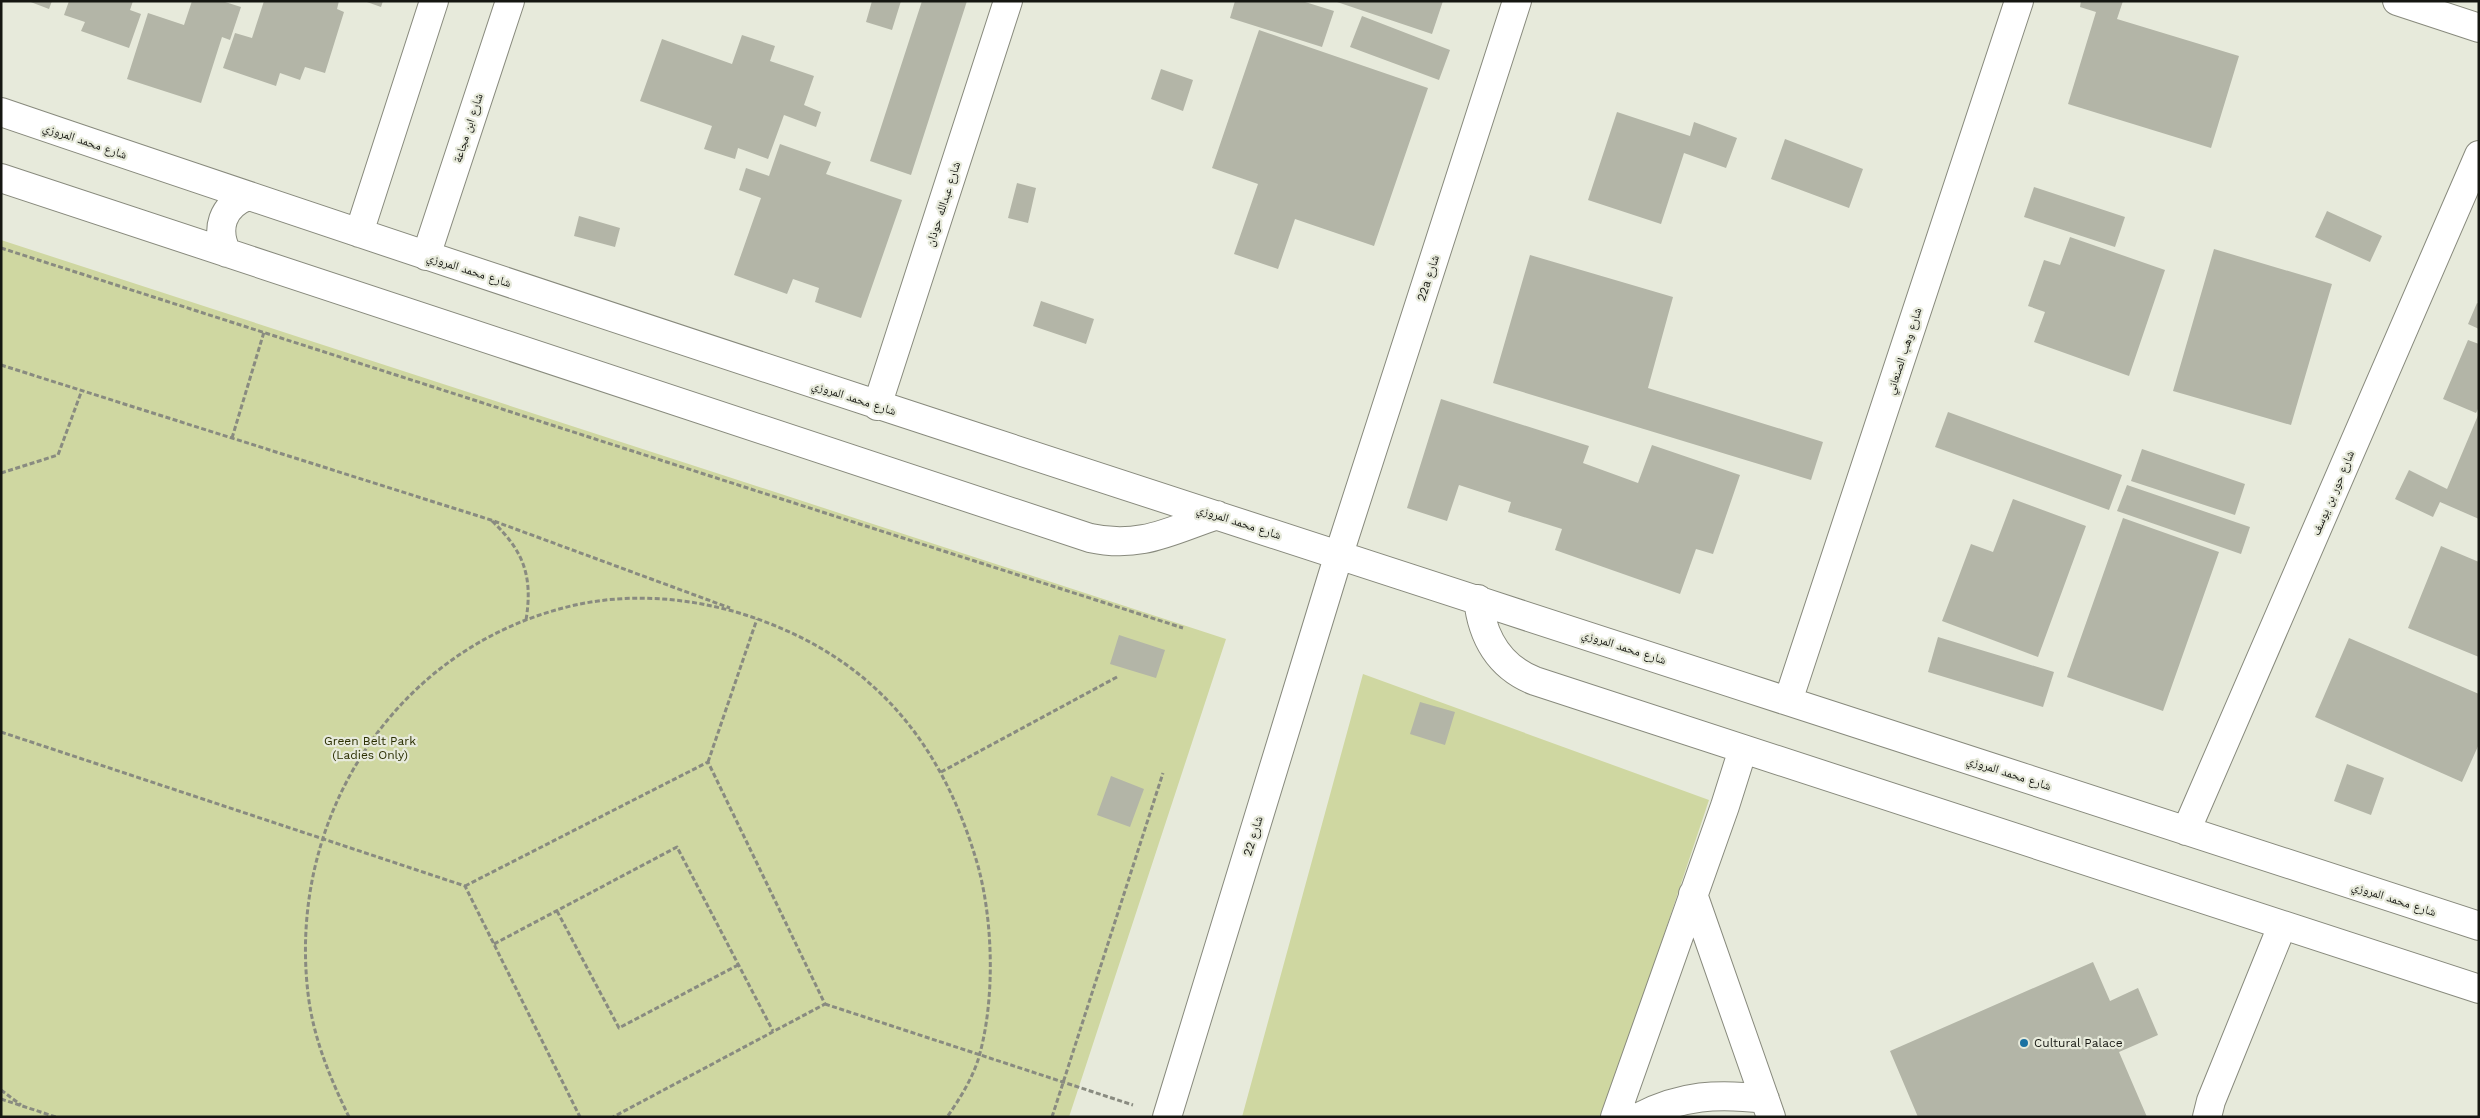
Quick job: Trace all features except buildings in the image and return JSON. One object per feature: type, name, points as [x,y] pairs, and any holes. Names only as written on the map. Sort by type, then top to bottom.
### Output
[{"type":"street","points":[[359,233],[434,1]]},
{"type":"street","name":"شارع ابن مجاعة","points":[[426,256],[510,1]]},
{"type":"street","name":"شارع عبدالله حوذان","points":[[877,406],[1008,1]]},
{"type":"street","name":"22a شارع","points":[[1339,554],[1517,1]]},
{"type":"street","name":"شارع وهب الصنعاني","points":[[1788,701],[2019,1]]},
{"type":"street","points":[[2397,1],[2479,28]]},
{"type":"street","name":"شارع محمد المروزي","points":[[1,112],[877,406],[1478,599],[2479,926]]},
{"type":"street","name":"شارع حور بن يوسف","points":[[2186,831],[2479,156]]},
{"type":"street","points":[[1,178],[1090,538],[1111,542],[1145,540],[1217,515]]},
{"type":"street","points":[[227,253],[220,231],[222,219],[228,208],[237,200],[248,196]]},
{"type":"street","name":"شارع 22","points":[[1167,1116],[1339,554]]},
{"type":"street","points":[[1478,599],[1480,620],[1488,641],[1500,658],[1522,676],[2479,989]]},
{"type":"street","points":[[1615,1117],[1743,749]]},
{"type":"street","points":[[1693,894],[1768,1108]]},
{"type":"street","points":[[2207,1117],[2211,1101],[2282,926]]},
{"type":"street","points":[[1639,1117],[1682,1100],[1710,1095],[1737,1095],[1768,1108]]},
{"type":"path","points":[[1,248],[1183,628]]},
{"type":"path","points":[[232,438],[264,332]]},
{"type":"path","points":[[1,365],[491,520],[795,634],[831,654],[864,678],[894,706],[919,737],[941,772],[966,825],[982,882],[990,940],[989,999],[980,1055],[956,1104],[947,1117]]},
{"type":"path","points":[[1,473],[58,455],[82,390]]},
{"type":"path","points":[[491,520],[507,535],[520,554],[527,576],[530,598],[526,620]]},
{"type":"path","points":[[349,1117],[332,1083],[318,1044],[309,1003],[306,970],[306,919],[311,878],[322,838],[338,796],[359,758],[385,722],[415,690],[449,662],[486,639],[526,620],[571,606],[628,598],[665,598],[712,605],[758,619]]},
{"type":"path","points":[[465,886],[708,762],[758,619]]},
{"type":"path","points":[[941,772],[1117,677]]},
{"type":"path","points":[[1,732],[465,886],[580,1117]]},
{"type":"path","points":[[708,762],[825,1004]]},
{"type":"path","points":[[1052,1117],[1163,773]]},
{"type":"path","points":[[494,944],[677,847],[773,1031]]},
{"type":"path","points":[[557,911],[619,1028],[738,964]]},
{"type":"path","points":[[613,1117],[825,1004],[1167,1116]]},
{"type":"path","points":[[1,1090],[24,1106]]},
{"type":"path","points":[[1,1099],[56,1117]]},
{"type":"green space","name":"Green Belt Park (Ladies Only)","points":[[1,240],[1226,639],[1069,1117],[1,1117]]},
{"type":"green space","points":[[1363,674],[1709,800],[1603,1117],[1242,1117]]},
{"type":"place","name":"Cultural Palace","points":[[2024,1043]]}]
